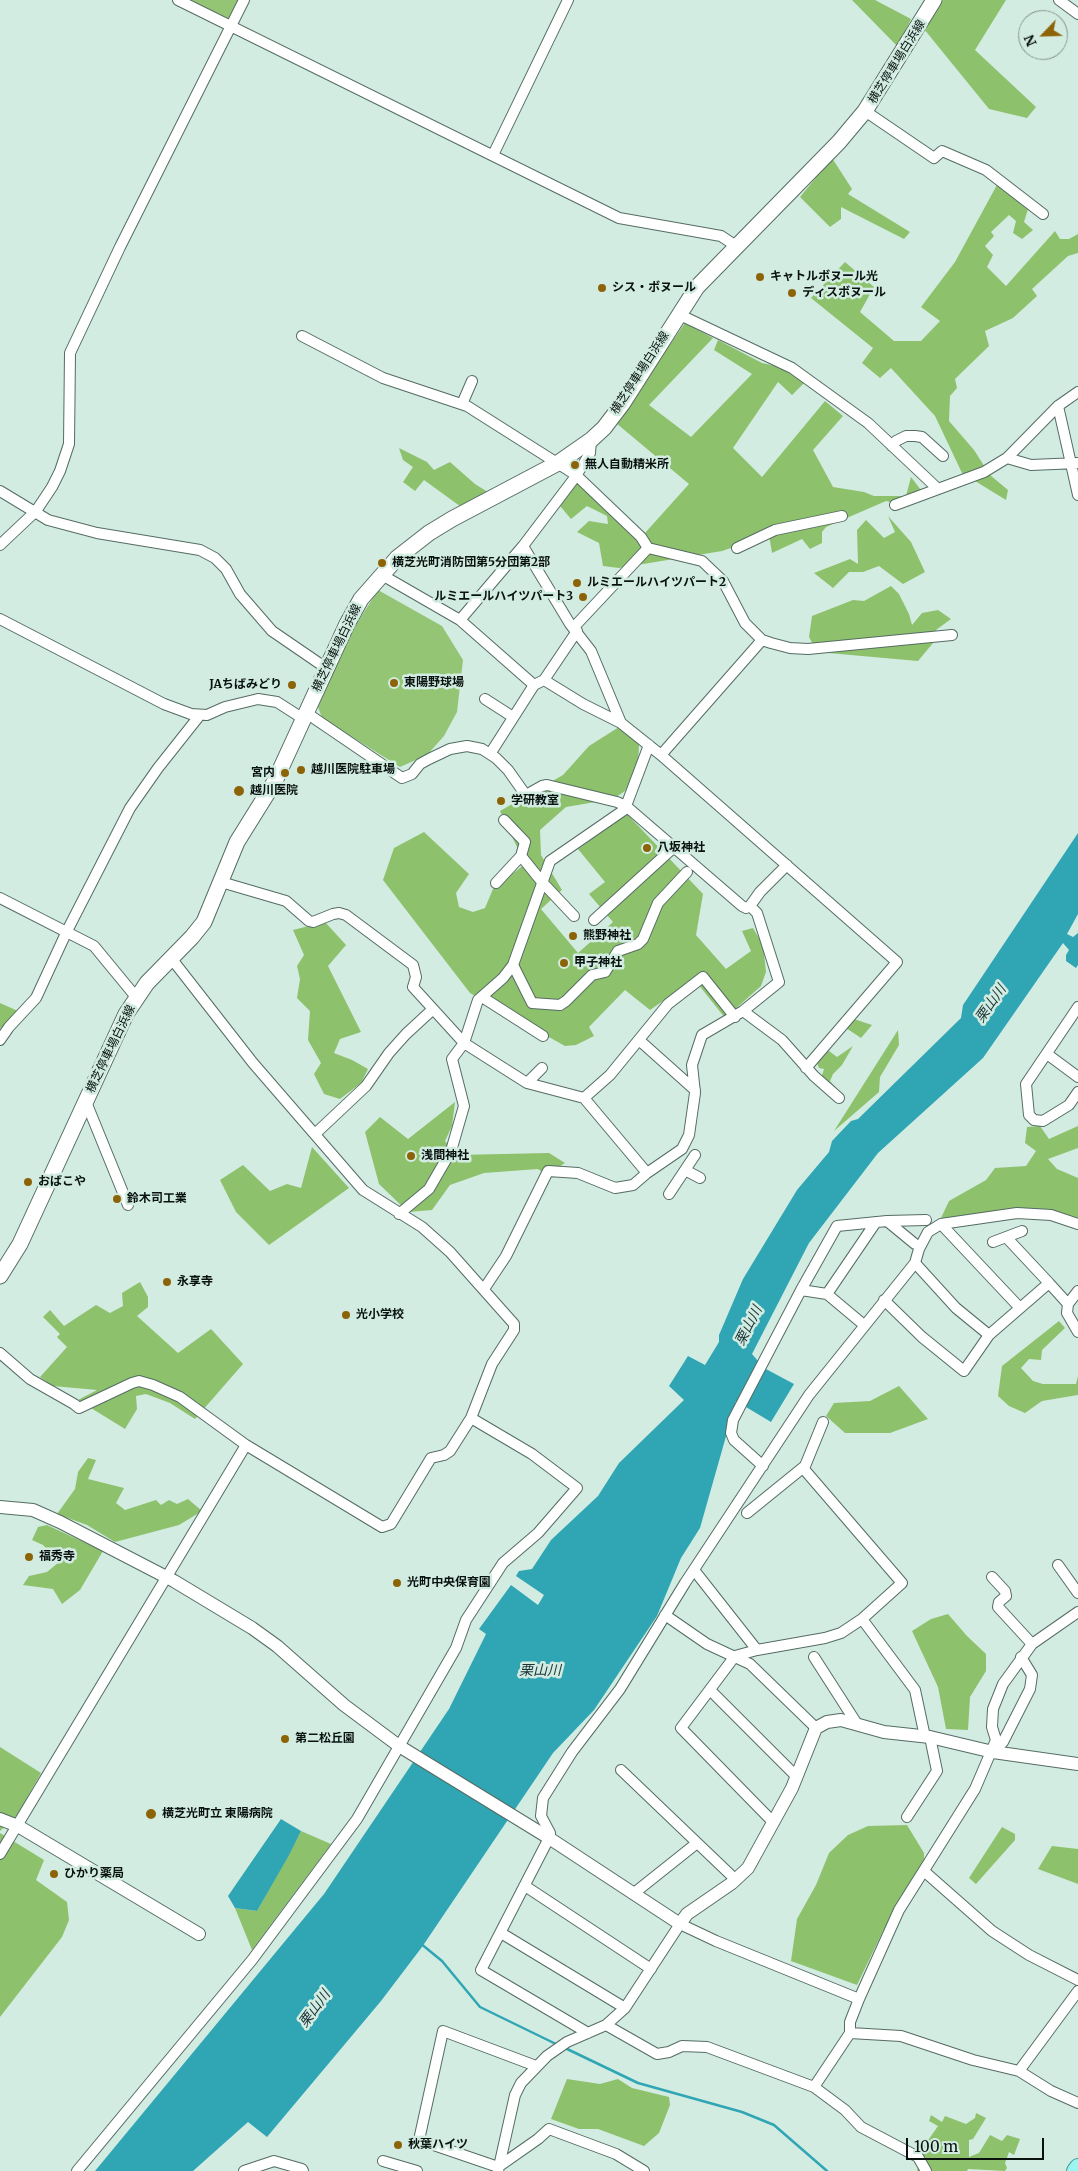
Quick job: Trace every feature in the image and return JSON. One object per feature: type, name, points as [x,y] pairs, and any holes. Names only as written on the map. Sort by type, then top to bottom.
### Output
[{"type":"main road","name":"横芝停車場白浜線","points":[[0,1276],[20,1244],[122,1022],[136,997],[204,922],[237,842],[275,781],[346,624],[361,600],[398,558],[429,533],[558,463],[591,440],[604,428],[623,403],[697,287],[839,142],[866,111],[934,0]]},
{"type":"main road","points":[[1075,2171],[1078,2167]]},
{"type":"street","points":[[178,0],[619,218],[721,236],[736,246]]},
{"type":"street","points":[[0,545],[36,511],[52,486],[66,457],[70,353],[120,247],[244,0]]},
{"type":"street","points":[[493,155],[568,0]]},
{"type":"street","points":[[1059,0],[1078,14]]},
{"type":"street","points":[[866,111],[934,158],[942,151],[986,170],[1043,214]]},
{"type":"street","points":[[678,314],[792,368],[868,423],[938,489]]},
{"type":"street","points":[[302,336],[383,378],[462,404],[558,463],[576,475],[641,537],[648,548],[702,561],[722,581],[745,623],[762,640],[790,648],[808,649],[952,635]]},
{"type":"street","points":[[462,404],[472,381]]},
{"type":"street","points":[[895,505],[984,472],[1008,458],[1058,406],[1068,397],[1078,393]]},
{"type":"street","points":[[1058,406],[1074,464],[1078,495]]},
{"type":"street","points":[[892,446],[896,441],[906,436],[922,437],[943,456]]},
{"type":"street","points":[[460,620],[523,546],[576,475],[590,453],[591,440]]},
{"type":"street","points":[[1008,458],[1031,465],[1074,464]]},
{"type":"street","points":[[0,491],[48,520],[97,533],[200,550],[215,558],[226,569],[240,594],[272,632],[326,668]]},
{"type":"street","points":[[737,548],[775,530],[842,516]]},
{"type":"street","points":[[523,546],[594,657],[621,723]]},
{"type":"street","points":[[490,754],[513,717],[576,629],[648,548]]},
{"type":"street","points":[[382,575],[460,620],[539,683],[621,723],[649,745],[897,962],[806,1068]]},
{"type":"street","points":[[0,619],[164,704],[191,714],[207,714],[225,707],[258,699],[277,702],[304,715],[402,778],[412,774],[420,764],[450,748],[467,746],[482,749],[508,770],[526,795],[547,785],[617,802],[626,806],[673,848],[746,908],[750,906],[760,892],[787,865]]},
{"type":"street","points":[[660,755],[762,640]]},
{"type":"street","points":[[485,699],[513,717]]},
{"type":"street","points":[[0,1040],[9,1027],[36,998],[67,931],[130,808],[158,768],[200,715]]},
{"type":"street","points":[[399,1214],[429,1189],[451,1151],[464,1106],[452,1059],[464,1043],[478,1000],[513,964],[550,861],[624,810],[649,745]]},
{"type":"street","points":[[496,883],[521,856],[525,842],[504,820]]},
{"type":"street","points":[[594,920],[673,848]]},
{"type":"street","points":[[521,856],[574,916]]},
{"type":"street","points":[[513,964],[532,1003],[560,1004],[566,1001],[592,975],[605,972],[618,951],[638,944],[643,939],[658,903],[686,872]]},
{"type":"street","points":[[220,882],[286,901],[313,922],[333,914],[346,915],[414,965],[416,977],[412,987],[464,1043],[527,1083],[584,1098],[647,1173]]},
{"type":"street","points":[[0,898],[94,946],[136,997]]},
{"type":"street","points":[[484,1289],[506,1256],[548,1171],[578,1173],[616,1188],[633,1185],[682,1149],[689,1135],[695,1090],[692,1065],[702,1035],[738,1014],[779,982],[758,913],[750,906]]},
{"type":"street","points":[[0,1353],[30,1379],[79,1408],[139,1381],[180,1397],[246,1445],[382,1527],[391,1524],[431,1458],[444,1455],[450,1450],[471,1418],[488,1373],[514,1330],[514,1324],[443,1246],[422,1227],[363,1190],[253,1063],[171,958]]},
{"type":"street","points":[[584,1098],[610,1074],[668,1004],[703,977],[738,1014],[782,1040],[806,1068],[839,1098]]},
{"type":"street","points":[[482,997],[543,1036]]},
{"type":"street","points":[[1078,1007],[1026,1084],[1029,1115],[1034,1120],[1042,1121],[1068,1105],[1078,1092]]},
{"type":"street","points":[[315,1134],[366,1086],[406,1034],[432,1010]]},
{"type":"street","points":[[639,1040],[695,1090]]},
{"type":"street","points":[[1047,1054],[1078,1078]]},
{"type":"street","points":[[527,1083],[542,1068]]},
{"type":"street","points":[[86,1102],[128,1205]]},
{"type":"street","points":[[669,1194],[695,1155]]},
{"type":"street","points":[[685,1170],[700,1178]]},
{"type":"street","points":[[588,2033],[481,1970],[549,1838],[550,1833],[541,1816],[543,1798],[572,1752],[620,1689],[694,1570],[809,1395],[915,1263],[919,1249],[928,1232],[941,1224],[1017,1213],[1051,1215],[1078,1224]]},
{"type":"street","points":[[763,1466],[734,1440],[731,1433],[733,1420],[837,1226],[887,1221],[926,1220]]},
{"type":"street","points":[[887,1221],[915,1244]]},
{"type":"street","points":[[827,1294],[876,1222]]},
{"type":"street","points":[[941,1224],[1020,1308]]},
{"type":"street","points":[[993,1242],[1022,1231]]},
{"type":"street","points":[[1006,1237],[1068,1304]]},
{"type":"street","points":[[915,1263],[956,1308],[989,1335]]},
{"type":"street","points":[[884,1300],[922,1337],[964,1370],[989,1335],[1049,1283]]},
{"type":"street","points":[[801,1290],[827,1294],[864,1325]]},
{"type":"street","points":[[1078,1291],[1068,1304],[1067,1313],[1078,1332]]},
{"type":"street","points":[[77,2171],[165,2067],[291,1908],[357,1820],[456,1648],[466,1620],[503,1563],[538,1533],[577,1488],[532,1454],[471,1418]]},
{"type":"street","points":[[747,1513],[805,1466],[823,1422]]},
{"type":"street","points":[[0,1854],[246,1445]]},
{"type":"street","points":[[773,1822],[681,1728],[735,1656],[841,1633],[862,1619],[902,1583],[802,1468]]},
{"type":"street","points":[[0,1507],[33,1510],[60,1522],[166,1576],[252,1628],[277,1646],[344,1705],[399,1746],[549,1838],[680,1924],[716,1941],[859,1999]]},
{"type":"street","points":[[1058,1565],[1078,1592]]},
{"type":"street","points":[[694,1570],[757,1650]]},
{"type":"street","points":[[992,1577],[1005,1591],[1006,1596],[999,1602],[998,1607],[1032,1644]]},
{"type":"street","points":[[814,2087],[850,2033],[850,2022],[859,1999],[900,1910],[975,1790],[996,1740],[992,1727],[993,1709],[1004,1684],[1021,1657],[1032,1644],[1078,1612]]},
{"type":"street","points":[[665,1616],[707,1644],[750,1664],[816,1728]]},
{"type":"street","points":[[862,1619],[915,1690],[937,1770],[907,1817]]},
{"type":"street","points":[[814,1657],[857,1724]]},
{"type":"street","points":[[992,1752],[1003,1742],[1030,1689],[1032,1675],[1021,1657]]},
{"type":"street","points":[[710,1690],[797,1776]]},
{"type":"street","points":[[498,2169],[515,2095],[521,2083],[536,2066],[567,2042],[606,2025],[625,2008],[687,1914],[736,1880],[748,1868],[797,1776],[816,1728],[827,1722],[842,1720],[884,1732],[928,1737],[992,1752],[1078,1761]]},
{"type":"street","points":[[621,1770],[736,1880]]},
{"type":"street","points":[[0,1819],[18,1826],[199,1934]]},
{"type":"street","points":[[633,1894],[697,1843]]},
{"type":"street","points":[[925,1872],[992,1931],[1029,1955],[1078,1980]]},
{"type":"street","points":[[525,1886],[651,1968]]},
{"type":"street","points":[[501,1933],[625,2008]]},
{"type":"street","points":[[1019,2071],[1078,1990]]},
{"type":"street","points":[[606,2025],[657,2054],[669,2052],[682,2046],[707,2047],[814,2087],[845,2110],[861,2127],[918,2157],[926,2171]]},
{"type":"street","points":[[498,2169],[419,2140],[443,2032],[536,2066]]},
{"type":"street","points":[[850,2033],[901,2036],[973,2060],[1019,2071],[1050,2091],[1078,2103]]},
{"type":"street","points":[[498,2169],[549,2129],[616,2154],[644,2171]]},
{"type":"street","points":[[244,2171],[274,2161],[302,2169],[303,2171]]},
{"type":"street","points":[[383,2161],[418,2171]]},
{"type":"green space","points":[[190,0],[239,0],[229,20]]},
{"type":"green space","points":[[852,0],[875,0],[911,19],[898,47]]},
{"type":"green space","points":[[943,0],[1006,0],[975,50],[1036,107],[1027,118],[989,109],[924,29]]},
{"type":"green space","points":[[832,158],[852,189],[848,194],[910,232],[904,239],[841,207],[841,219],[830,227],[800,197]]},
{"type":"green space","points":[[998,183],[1029,206],[1024,222],[1033,230],[1022,239],[1013,233],[1016,221],[1009,215],[991,232],[994,236],[985,246],[993,255],[987,267],[1006,286],[1055,231],[1060,239],[1069,239],[1078,234],[1078,253],[1068,256],[1032,289],[1037,296],[1013,318],[985,331],[989,346],[955,379],[957,388],[950,396],[949,421],[974,450],[990,475],[1008,490],[1006,500],[962,473],[935,416],[891,368],[880,378],[862,363],[873,348],[811,298],[845,262],[874,287],[860,312],[894,341],[921,341],[940,321],[921,307],[955,262]]},
{"type":"green space","points":[[685,323],[713,338],[649,405],[691,437],[752,374],[714,350],[718,340],[762,363],[780,367],[804,383],[792,395],[778,382],[733,448],[762,477],[825,401],[843,416],[813,450],[833,487],[864,492],[874,496],[906,496],[911,477],[927,498],[907,506],[886,501],[826,527],[822,532],[822,543],[810,549],[802,539],[772,553],[769,535],[722,551],[619,568],[603,566],[599,543],[577,532],[589,521],[608,524],[607,516],[587,506],[571,519],[560,506],[579,481],[627,528],[634,523],[645,533],[689,484],[616,423]]},
{"type":"green space","points":[[399,448],[427,462],[434,470],[450,462],[475,484],[491,494],[464,509],[424,480],[415,491],[403,482],[413,467],[403,460]]},
{"type":"green space","points":[[888,516],[911,542],[925,572],[903,584],[879,566],[863,572],[849,572],[833,588],[814,573],[850,559],[858,564],[857,530],[866,520],[884,538],[895,532]]},
{"type":"green space","points":[[891,586],[899,594],[912,625],[922,613],[938,610],[951,619],[936,630],[938,637],[918,661],[817,652],[809,637],[812,616],[853,600],[864,601]]},
{"type":"green space","name":"東陽野球場","points":[[378,590],[442,626],[463,660],[457,712],[444,736],[427,755],[400,767],[322,718],[318,707],[343,645]]},
{"type":"green space","points":[[619,727],[639,744],[638,766],[625,791],[613,799],[566,807],[540,830],[541,855],[562,890],[541,909],[578,953],[613,922],[589,894],[605,882],[578,849],[627,814],[703,894],[696,935],[726,969],[751,951],[742,931],[753,928],[763,945],[766,972],[761,986],[725,1018],[694,979],[650,1010],[625,990],[589,1027],[594,1036],[576,1045],[565,1046],[470,993],[383,880],[394,848],[424,832],[469,874],[456,893],[459,907],[473,912],[485,908],[493,889],[525,864],[500,811],[563,775],[589,746]]},
{"type":"green space","points":[[325,922],[346,945],[328,966],[361,1032],[340,1039],[334,1053],[368,1069],[361,1083],[340,1099],[324,1094],[314,1074],[321,1063],[308,1040],[310,1011],[297,998],[300,979],[297,966],[304,955],[293,930]]},
{"type":"green space","points":[[0,1003],[18,1011],[0,1029]]},
{"type":"green space","points":[[854,1019],[872,1025],[861,1038],[846,1028]]},
{"type":"green space","points":[[898,1030],[899,1045],[880,1077],[879,1092],[834,1131]]},
{"type":"green space","points":[[853,1046],[830,1081],[837,1089],[827,1089],[819,1085],[824,1069],[819,1068],[814,1056],[825,1048],[837,1057]]},
{"type":"green space","points":[[455,1102],[452,1126],[445,1141],[456,1155],[549,1153],[565,1163],[546,1175],[538,1169],[484,1173],[450,1185],[432,1210],[408,1212],[379,1184],[365,1132],[380,1117],[408,1139]]},
{"type":"green space","points":[[1040,1126],[1049,1139],[1078,1126],[1078,1148],[1048,1159],[1057,1169],[1078,1178],[1078,1219],[963,1216],[941,1218],[949,1201],[986,1180],[995,1168],[1026,1166],[1036,1151],[1025,1143],[1027,1127]]},
{"type":"green space","points":[[312,1147],[349,1188],[269,1245],[236,1212],[220,1180],[243,1165],[270,1191],[287,1184],[301,1188]]},
{"type":"green space","points":[[140,1282],[148,1297],[148,1307],[137,1316],[178,1353],[211,1329],[243,1364],[195,1419],[170,1403],[146,1394],[136,1396],[137,1409],[125,1429],[78,1400],[97,1390],[53,1386],[40,1377],[67,1347],[57,1337],[60,1334],[43,1317],[50,1310],[64,1326],[96,1305],[110,1313],[123,1306],[122,1293]]},
{"type":"green space","points":[[1059,1321],[1065,1328],[1042,1350],[1041,1360],[1029,1359],[1021,1368],[1033,1381],[1043,1384],[1076,1384],[1078,1376],[1078,1395],[1042,1401],[1025,1413],[1009,1406],[998,1396],[1002,1366]]},
{"type":"green space","points":[[899,1386],[928,1419],[890,1433],[845,1433],[826,1416],[834,1403],[870,1401]]},
{"type":"green space","points":[[88,1458],[96,1460],[88,1479],[124,1488],[116,1503],[125,1510],[156,1500],[161,1505],[169,1500],[177,1504],[188,1499],[202,1511],[179,1525],[115,1542],[87,1525],[57,1514],[75,1489],[78,1472]]},
{"type":"green space","points":[[47,1525],[103,1551],[80,1590],[62,1604],[53,1589],[23,1585],[29,1576],[47,1572],[59,1562],[43,1545],[32,1540],[38,1527]]},
{"type":"green space","points":[[948,1614],[986,1654],[986,1671],[970,1697],[968,1730],[946,1729],[938,1687],[912,1631],[931,1619]]},
{"type":"green space","points":[[0,1747],[41,1773],[17,1815],[0,1831]]},
{"type":"green space","points":[[907,1825],[924,1853],[924,1861],[883,1931],[857,1985],[791,1961],[797,1919],[816,1885],[829,1853],[848,1835],[868,1826]]},
{"type":"green space","points":[[1002,1827],[1015,1834],[1015,1840],[976,1884],[969,1878]]},
{"type":"green space","points":[[301,1831],[331,1844],[252,1950],[235,1908],[257,1911]]},
{"type":"green space","points":[[0,1833],[44,1860],[36,1880],[67,1902],[69,1920],[62,1937],[0,2017]]},
{"type":"green space","points":[[1052,1846],[1078,1849],[1078,1884],[1038,1869]]},
{"type":"green space","points":[[567,2079],[600,2084],[618,2079],[632,2088],[669,2097],[670,2105],[659,2133],[644,2146],[598,2129],[579,2129],[551,2119]]},
{"type":"green space","points":[[976,2113],[986,2118],[973,2139],[969,2140],[969,2157],[979,2153],[990,2135],[1002,2141],[1007,2135],[1020,2139],[1014,2155],[1009,2152],[1005,2163],[1007,2168],[1005,2171],[968,2169],[967,2171],[917,2171],[922,2149],[938,2126],[929,2121],[931,2115],[942,2122],[945,2116],[966,2124],[975,2118]]},
{"type":"water","name":"栗山川","points":[[1078,833],[1078,914],[1067,934],[1073,937],[1078,933],[1078,965],[1076,968],[1066,961],[1066,955],[1069,950],[1063,943],[983,1058],[878,1153],[809,1243],[752,1354],[764,1368],[794,1384],[771,1422],[736,1401],[700,1528],[681,1558],[657,1616],[594,1710],[553,1753],[422,1947],[381,2001],[267,2137],[248,2122],[193,2171],[95,2171],[324,1894],[449,1709],[486,1634],[479,1629],[511,1585],[538,1605],[544,1595],[516,1576],[519,1571],[532,1569],[551,1540],[598,1496],[619,1463],[684,1400],[669,1386],[688,1356],[705,1365],[719,1342],[719,1335],[743,1279],[797,1190],[829,1152],[832,1141],[851,1121],[858,1119],[961,1018],[963,1005]]},
{"type":"water","points":[[281,1819],[301,1831],[289,1855],[257,1911],[235,1908],[228,1896]]},
{"type":"waterway","points":[[420,1943],[442,1961],[480,2007],[558,2045]]},
{"type":"waterway","points":[[565,2048],[638,2083],[742,2112],[774,2125],[827,2171]]},
{"type":"place","name":"キャトルボヌール光","points":[[760,277]]},
{"type":"place","name":"シス・ボヌール","points":[[602,288]]},
{"type":"place","name":"ディスボヌール","points":[[792,293]]},
{"type":"place","name":"無人自動精米所","points":[[575,465]]},
{"type":"place","name":"横芝光町消防団第5分団第2部","points":[[382,563]]},
{"type":"place","name":"ルミエールハイツパート2","points":[[577,583]]},
{"type":"place","name":"ルミエールハイツパート3","points":[[583,597]]},
{"type":"place","name":"東陽野球場","points":[[394,683]]},
{"type":"place","name":"JAちばみどり","points":[[292,685]]},
{"type":"place","name":"越川医院駐車場","points":[[301,770]]},
{"type":"place","name":"宮内","points":[[285,773]]},
{"type":"place","name":"越川医院","points":[[239,791]]},
{"type":"place","name":"学研教室","points":[[501,801]]},
{"type":"place","name":"八坂神社","points":[[647,848]]},
{"type":"place","name":"熊野神社","points":[[573,936]]},
{"type":"place","name":"甲子神社","points":[[564,963]]},
{"type":"place","name":"浅間神社","points":[[411,1156]]},
{"type":"place","name":"おばこや","points":[[28,1182]]},
{"type":"place","name":"鈴木司工業","points":[[117,1199]]},
{"type":"place","name":"永享寺","points":[[167,1282]]},
{"type":"place","name":"光小学校","points":[[346,1315]]},
{"type":"place","name":"福秀寺","points":[[29,1557]]},
{"type":"place","name":"光町中央保育園","points":[[397,1583]]},
{"type":"place","name":"第二松丘園","points":[[285,1739]]},
{"type":"place","name":"横芝光町立 東陽病院","points":[[151,1814]]},
{"type":"place","name":"ひかり薬局","points":[[54,1874]]},
{"type":"place","name":"秋葉ハイツ","points":[[398,2145]]}]
